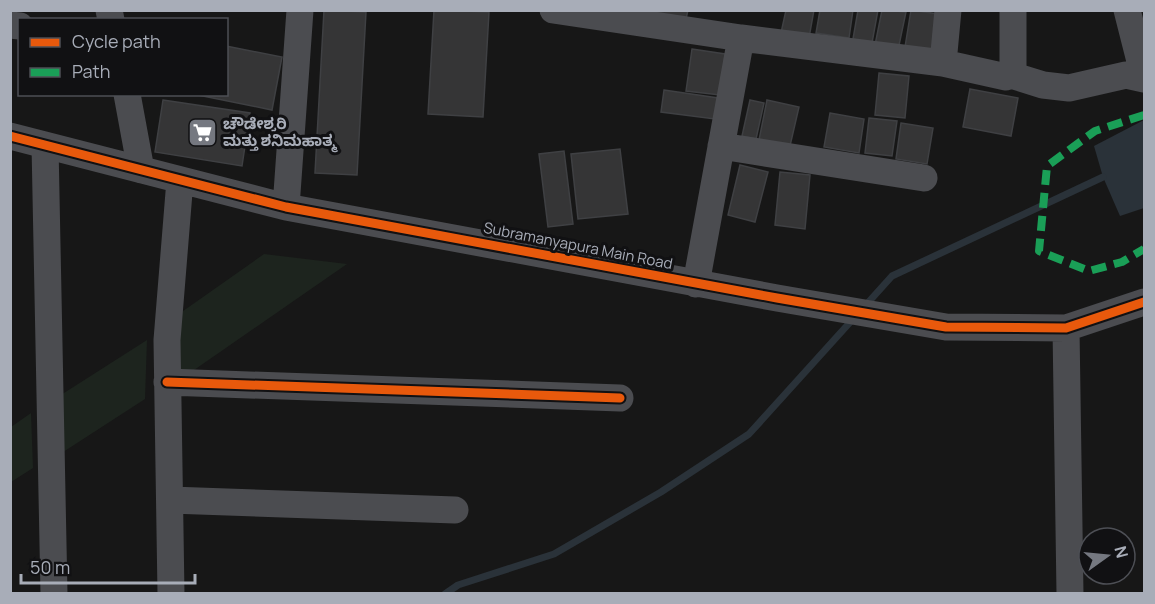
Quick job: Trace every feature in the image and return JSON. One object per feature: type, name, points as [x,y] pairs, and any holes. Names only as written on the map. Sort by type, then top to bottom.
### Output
[{"type":"street","points":[[286,207],[300,10]]},
{"type":"street","points":[[553,10],[741,38],[943,63],[1006,76],[1011,75],[1043,85],[1069,88],[1126,75],[1144,78],[1127,10]]},
{"type":"street","points":[[943,63],[948,10]]},
{"type":"street","points":[[1011,75],[1013,69],[1013,10]]},
{"type":"street","points":[[696,284],[741,38]]},
{"type":"street","points":[[127,96],[141,170]]},
{"type":"street","name":"Subramanyapura Main Road","points":[[10,136],[286,207],[696,284],[946,327],[1066,328],[1144,302]]},
{"type":"street","points":[[45,145],[54,594]]},
{"type":"street","points":[[721,146],[924,178]]},
{"type":"street","points":[[171,594],[168,314],[180,180]]},
{"type":"street","points":[[1066,328],[1071,594]]},
{"type":"street","points":[[167,382],[620,398]]},
{"type":"street","points":[[170,500],[454,510]]},
{"type":"shaded area","points":[[1144,120],[1144,208],[1120,216],[1103,177],[1094,146]]},
{"type":"shaded area","points":[[264,254],[347,264],[174,384],[176,316]]},
{"type":"shaded area","points":[[147,340],[145,399],[57,456],[53,400]]},
{"type":"shaded area","points":[[31,413],[33,468],[11,482],[11,427]]},
{"type":"building","points":[[324,10],[366,12],[357,175],[315,173]]},
{"type":"building","points":[[434,10],[489,12],[483,117],[428,114]]},
{"type":"building","points":[[653,10],[688,10],[685,24],[652,18]]},
{"type":"building","points":[[786,10],[814,10],[809,38],[781,33]]},
{"type":"building","points":[[820,10],[853,10],[849,38],[816,33]]},
{"type":"building","points":[[858,10],[878,10],[872,43],[853,39]]},
{"type":"building","points":[[882,10],[906,12],[898,50],[875,45]]},
{"type":"building","points":[[911,10],[938,14],[933,51],[905,47]]},
{"type":"building","points":[[228,46],[282,57],[272,110],[203,96],[228,96]]},
{"type":"building","points":[[692,49],[725,54],[720,95],[686,91]]},
{"type":"building","points":[[879,73],[909,76],[905,118],[875,115]]},
{"type":"building","points":[[970,89],[1018,98],[1011,136],[963,127]]},
{"type":"building","points":[[664,90],[718,98],[715,119],[661,112]]},
{"type":"building","name":"ಚೌಡೇಶ್ವರಿ ಮತ್ತು ಶನಿಮಹಾತ್ಮ","points":[[163,100],[250,113],[242,166],[155,152]]},
{"type":"building","points":[[750,100],[764,103],[756,139],[742,136]]},
{"type":"building","points":[[767,100],[799,107],[790,146],[759,140]]},
{"type":"building","points":[[830,113],[864,119],[859,153],[824,147]]},
{"type":"building","points":[[869,118],[897,121],[892,156],[865,153]]},
{"type":"building","points":[[901,123],[933,128],[927,164],[896,159]]},
{"type":"building","points":[[620,149],[628,214],[578,219],[571,154]]},
{"type":"building","points":[[564,151],[573,224],[548,227],[539,154]]},
{"type":"building","points":[[740,165],[768,172],[755,222],[728,215]]},
{"type":"building","points":[[780,172],[810,175],[805,229],[775,225]]},
{"type":"waterway","points":[[865,306],[892,276],[1103,177]]},
{"type":"waterway","points":[[445,594],[458,585],[554,554],[661,492],[749,434],[853,319]]},
{"type":"marked path","points":[[1144,115],[1095,131],[1047,166],[1039,251],[1089,271],[1122,262],[1144,249]]},
{"type":"cycle path","points":[[10,136],[286,207],[946,327],[1066,328],[1144,302]]},
{"type":"cycle path","points":[[167,382],[620,398]]},
{"type":"place","name":"ಚೌಡೇಶ್ವರಿ ಮತ್ತು ಶನಿಮಹಾತ್ಮ","points":[[202,133]]}]
